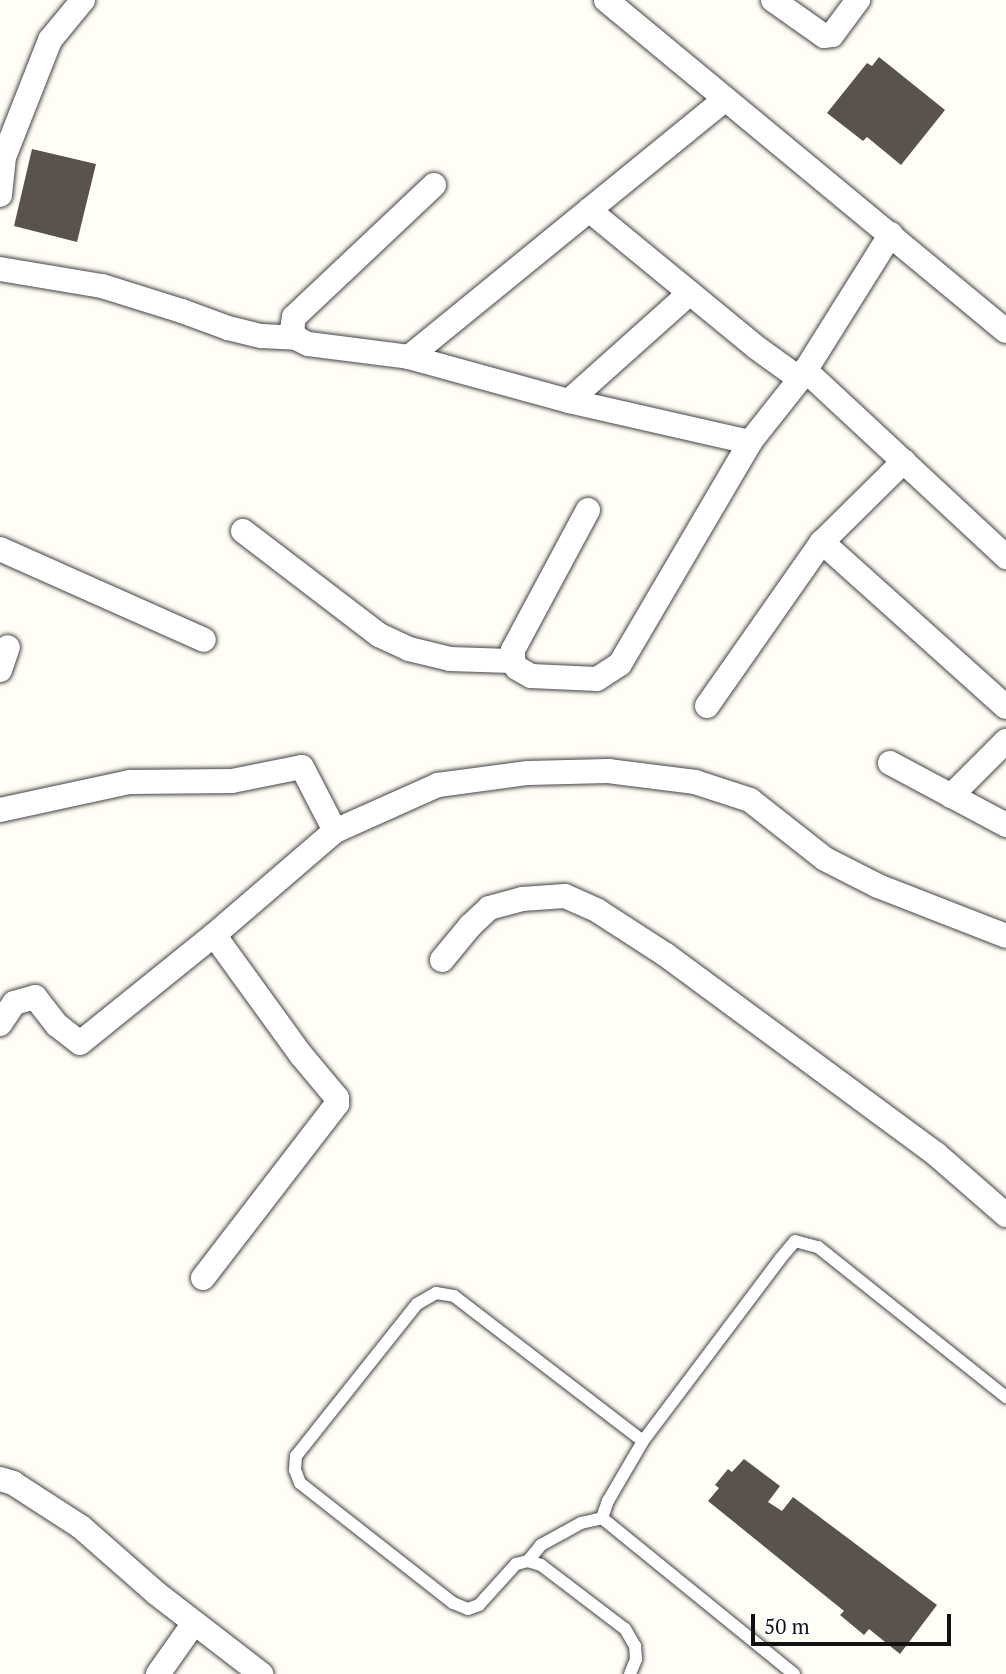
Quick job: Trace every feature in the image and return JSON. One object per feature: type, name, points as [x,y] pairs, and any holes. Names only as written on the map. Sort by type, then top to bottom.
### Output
[{"type":"street","points":[[0,195],[4,157],[51,40],[83,0]]},
{"type":"street","points":[[606,0],[1006,331]]},
{"type":"street","points":[[773,0],[824,36],[832,35],[858,0]]},
{"type":"street","points":[[409,357],[725,99]]},
{"type":"street","points":[[296,338],[292,329],[294,317],[434,185]]},
{"type":"street","points":[[589,210],[690,293],[803,375],[904,461],[1006,557]]},
{"type":"street","points":[[589,510],[513,650],[513,661],[517,668],[531,676],[597,679],[611,673],[620,664],[750,442],[803,375],[891,234]]},
{"type":"street","points":[[0,269],[102,286],[182,310],[228,328],[261,336],[296,338],[308,344],[409,357],[569,401],[750,442]]},
{"type":"street","points":[[569,401],[690,293]]},
{"type":"street","points":[[707,706],[822,542],[904,461]]},
{"type":"street","points":[[243,531],[379,635],[409,649],[450,659],[513,661]]},
{"type":"street","points":[[822,542],[1006,706]]},
{"type":"street","points":[[0,549],[204,640]]},
{"type":"street","points":[[0,670],[8,647]]},
{"type":"street","points":[[951,796],[1006,741]]},
{"type":"street","points":[[890,763],[1006,825]]},
{"type":"street","points":[[0,810],[130,782],[232,781],[302,767],[335,831]]},
{"type":"street","points":[[0,1024],[14,1003],[35,997],[57,1025],[80,1043],[214,935],[335,831],[438,785],[528,773],[608,771],[695,782],[750,800],[825,859],[878,886],[1006,936]]},
{"type":"street","points":[[442,960],[489,908],[522,899],[565,895],[598,911],[666,955],[936,1154],[1006,1215]]},
{"type":"street","points":[[203,1278],[337,1104],[337,1098],[301,1055],[214,935]]},
{"type":"street","points":[[0,1479],[13,1483],[81,1528],[194,1623],[261,1674]]},
{"type":"street","points":[[158,1674],[194,1623]]},
{"type":"lane","points":[[602,1518],[608,1501],[643,1441],[795,1241],[818,1247],[1006,1397]]},
{"type":"lane","points":[[630,1674],[636,1659],[635,1646],[625,1629],[541,1565],[528,1561],[516,1564],[479,1605],[468,1609],[453,1603],[300,1483],[295,1471],[296,1456],[417,1304],[436,1293],[453,1296],[643,1441]]},
{"type":"lane","points":[[528,1561],[541,1545],[563,1532],[581,1523],[602,1518]]},
{"type":"lane","points":[[602,1518],[794,1674]]},
{"type":"building","points":[[879,57],[945,110],[901,165],[867,137],[863,141],[827,113],[867,63],[872,66]]},
{"type":"building","points":[[32,149],[96,164],[77,242],[14,226]]},
{"type":"building","points":[[744,1459],[780,1486],[768,1502],[782,1511],[793,1497],[937,1605],[900,1654],[869,1629],[864,1635],[840,1615],[844,1611],[708,1501],[719,1488],[715,1485],[728,1469],[732,1472]]}]
